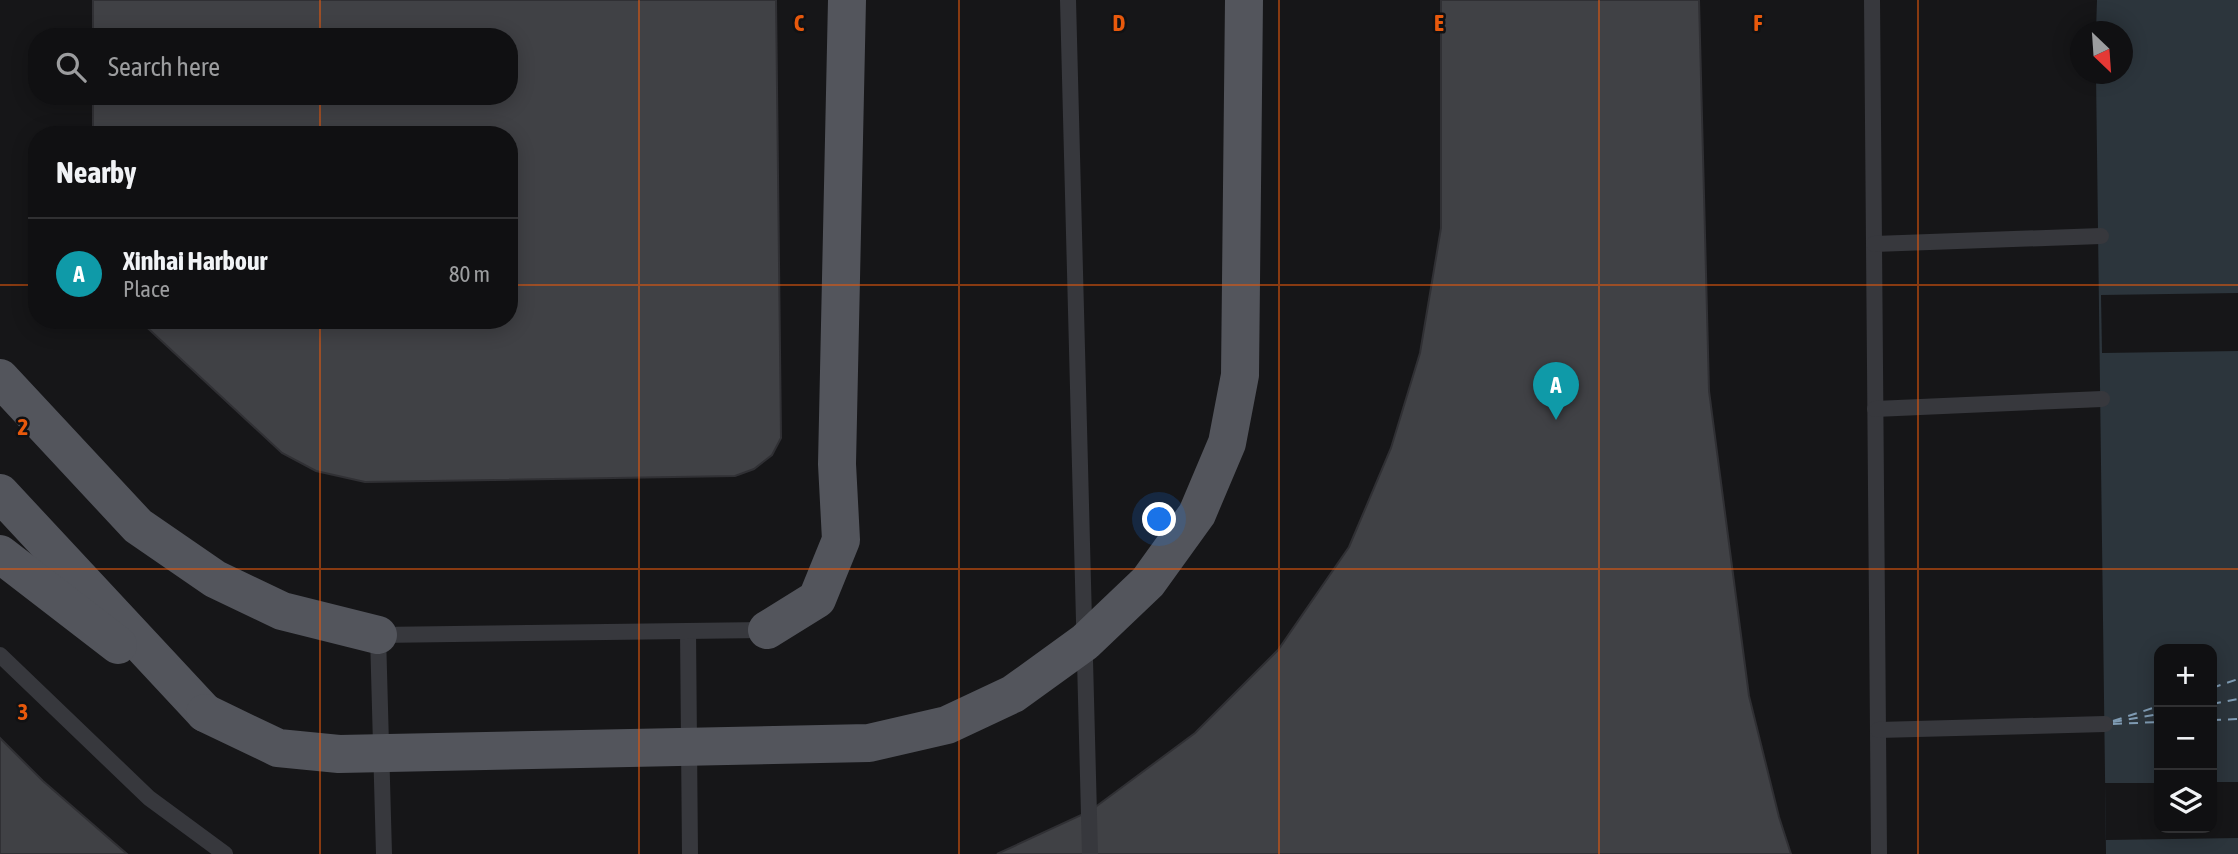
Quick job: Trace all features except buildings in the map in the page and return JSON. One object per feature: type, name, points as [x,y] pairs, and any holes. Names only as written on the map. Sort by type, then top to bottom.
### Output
[{"type":"main road","points":[[767,630],[817,599],[841,540],[837,464],[847,0]]},
{"type":"main road","points":[[0,554],[205,713],[278,748],[339,754],[841,744],[869,743],[947,725],[1013,694],[1085,642],[1148,582],[1197,514],[1227,443],[1240,374],[1243,307],[1244,0]]},
{"type":"main road","points":[[0,378],[138,526],[215,579],[282,611],[378,635]]},
{"type":"main road","points":[[0,493],[205,713]]},
{"type":"lane","points":[[1068,0],[1090,854]]},
{"type":"lane","points":[[1872,0],[1879,854]]},
{"type":"lane","points":[[1874,244],[2101,236]]},
{"type":"lane","points":[[1875,409],[2102,399]]},
{"type":"lane","points":[[384,854],[378,635],[767,630]]},
{"type":"lane","points":[[688,631],[690,854]]},
{"type":"lane","points":[[0,655],[149,798],[225,854]]},
{"type":"lane","points":[[1878,730],[2105,724]]},
{"type":"shaded area","points":[[2097,0],[2238,0],[2238,854],[2106,854],[2096,84],[2133,84],[2133,21],[2096,21]]},
{"type":"pier","points":[[2238,293],[2238,351],[2102,353],[2101,295]]},
{"type":"pier","points":[[2217,782],[2238,782],[2238,838],[2106,840],[2105,783],[2154,783],[2154,833],[2217,833]]},
{"type":"ferry route","points":[[2217,686],[2238,679]]},
{"type":"ferry route","points":[[2217,703],[2238,699]]},
{"type":"ferry route","points":[[2113,721],[2156,707]]},
{"type":"ferry route","points":[[2113,722],[2154,715]]},
{"type":"ferry route","points":[[2217,720],[2238,719]]},
{"type":"ferry route","points":[[2113,724],[2154,722]]},
{"type":"place","name":"Xinhai Harbour","points":[[1556,420]]}]
